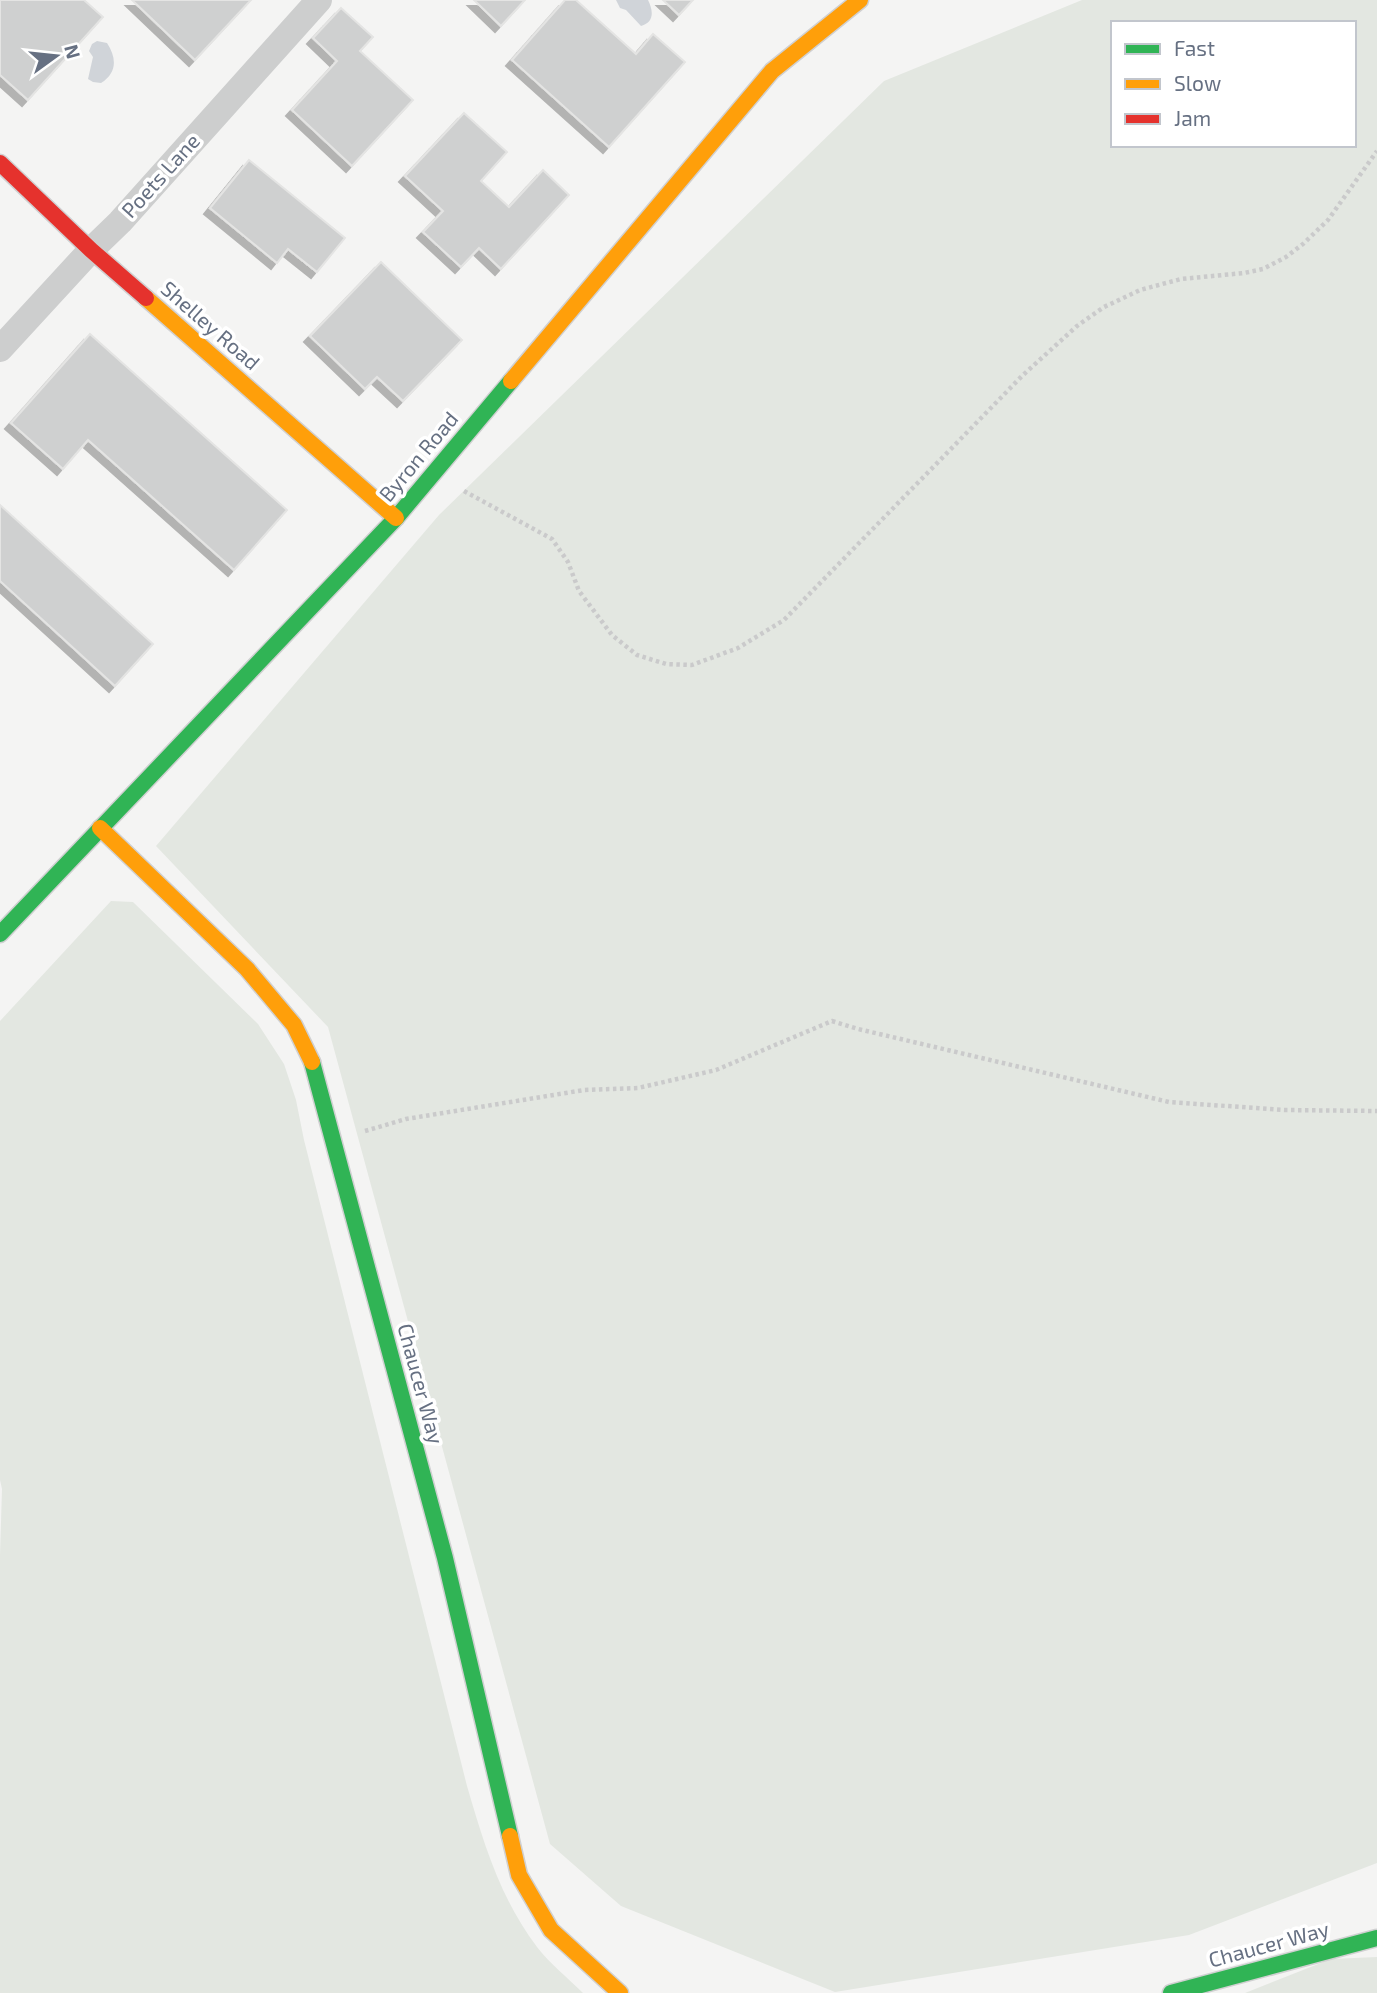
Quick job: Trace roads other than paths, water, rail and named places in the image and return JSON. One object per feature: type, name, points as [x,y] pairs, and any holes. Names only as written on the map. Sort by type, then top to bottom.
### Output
[{"type":"street","name":"Poets Lane","points":[[0,349],[120,222],[319,0]]},
{"type":"street","name":"Byron Road","points":[[0,934],[396,518],[772,71],[860,0]]},
{"type":"street","name":"Shelley Road","points":[[0,163],[91,250],[396,518]]},
{"type":"street","name":"Chaucer Way","points":[[100,828],[247,970],[294,1025],[315,1069],[445,1558],[519,1875],[551,1930],[620,1993]]},
{"type":"street","name":"Chaucer Way","points":[[1171,1993],[1377,1938]]}]
